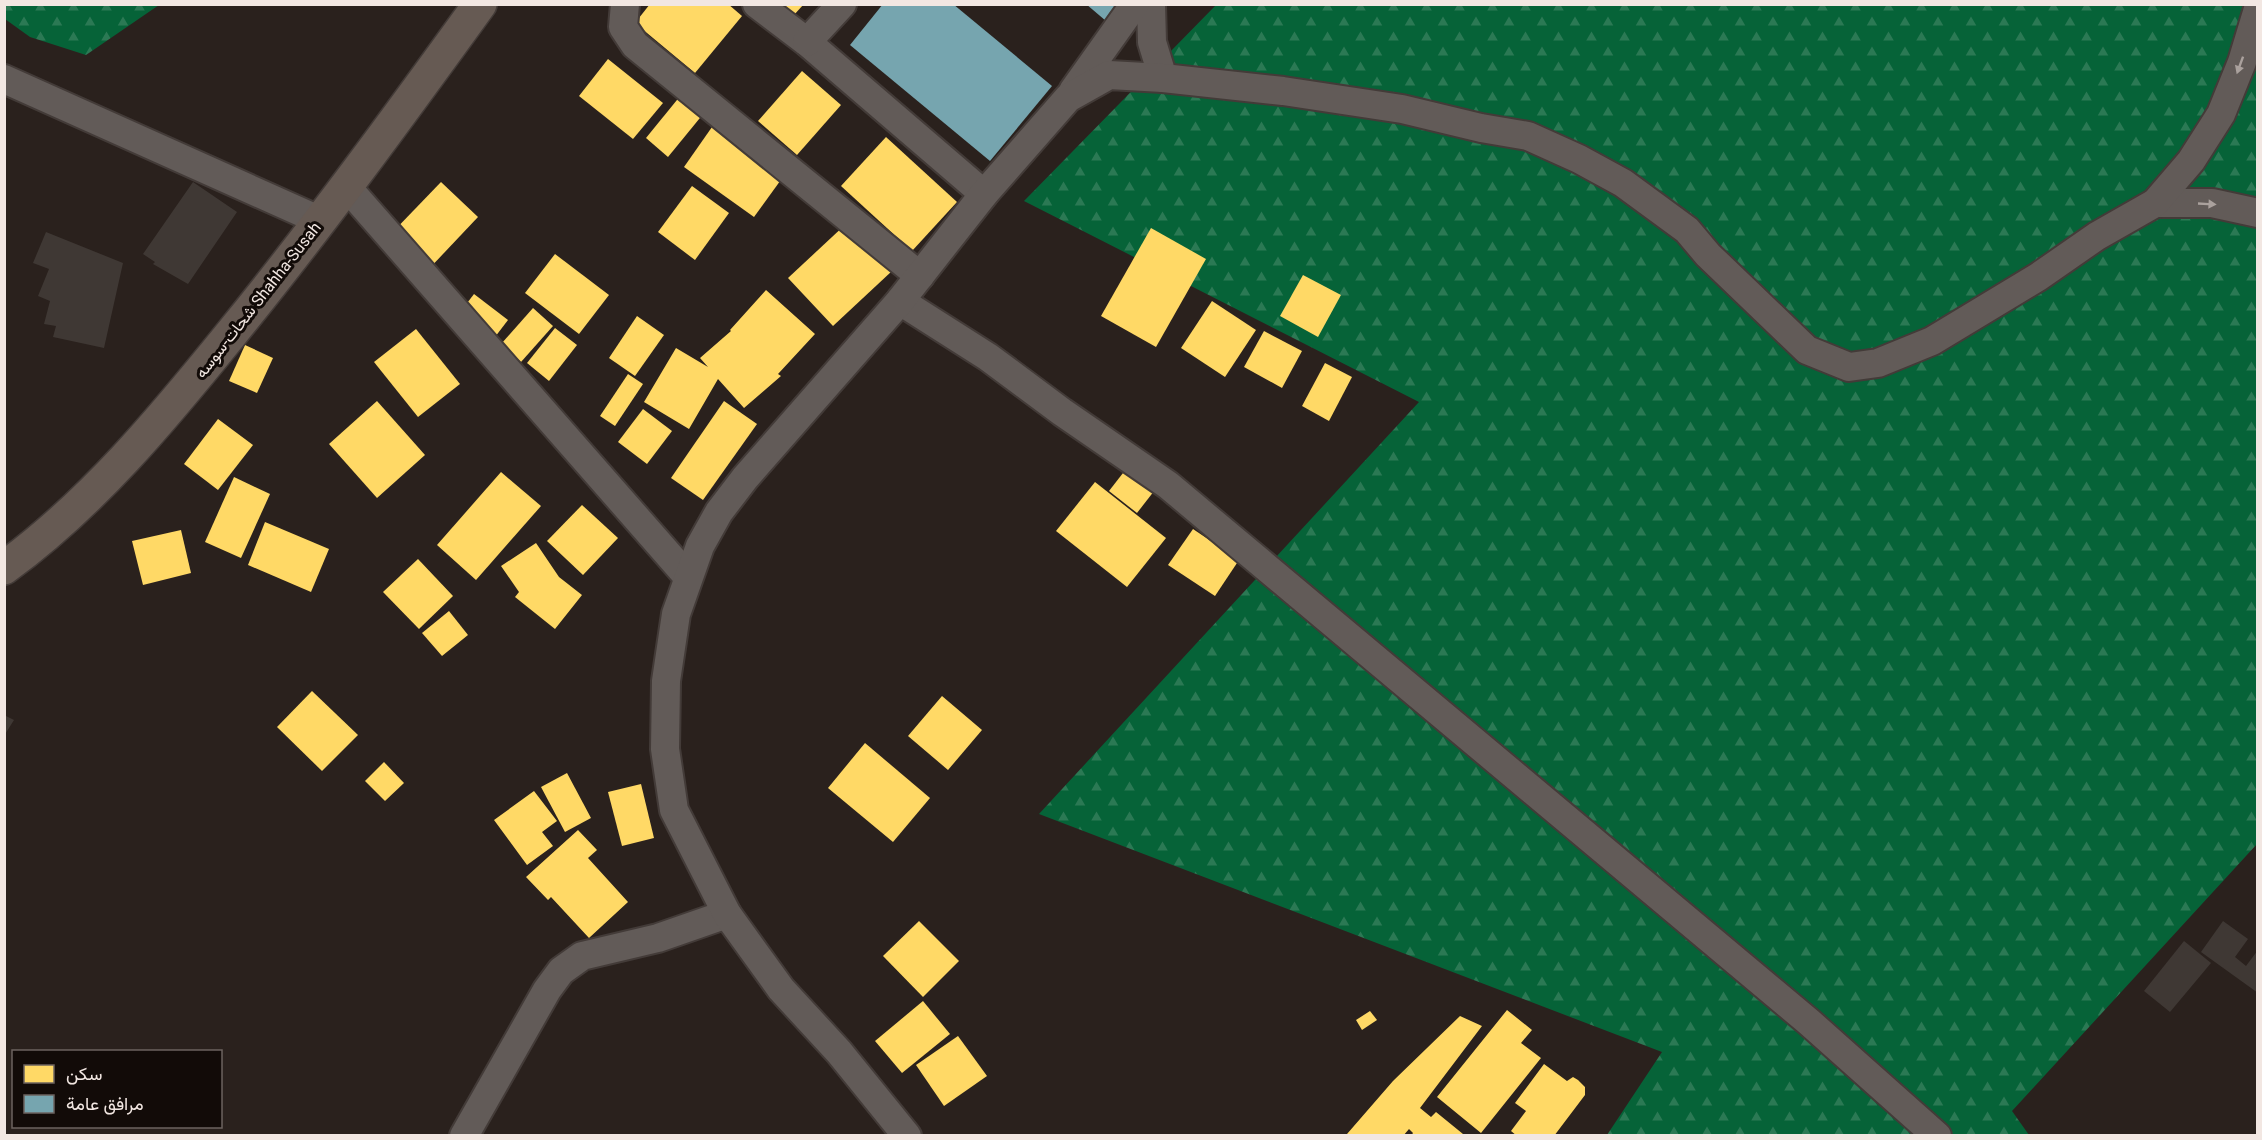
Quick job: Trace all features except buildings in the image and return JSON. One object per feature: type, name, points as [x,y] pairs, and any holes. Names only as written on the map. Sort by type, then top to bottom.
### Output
[{"type":"main road","name":"شحات-سوسه Shahha-Susah","points":[[4,568],[40,542],[85,499],[173,407],[321,220],[480,4]]},
{"type":"street","points":[[624,4],[623,27],[634,45],[920,276]]},
{"type":"street","points":[[757,4],[807,42],[984,194]]},
{"type":"street","points":[[807,42],[842,4]]},
{"type":"street","points":[[907,1136],[838,1052],[781,988],[727,914],[674,810],[665,750],[666,681],[676,614],[700,546],[719,512],[745,478],[900,301],[984,194],[1068,98],[1135,4]]},
{"type":"street","points":[[1151,4],[1152,42],[1163,78]]},
{"type":"street","points":[[1068,98],[1109,75],[1163,78],[1283,91],[1402,109],[1481,128],[1528,136],[1579,159],[1632,190],[1688,230],[1708,255],[1808,351],[1849,367],[1878,363],[1932,341],[2038,277],[2097,236],[2155,203],[2191,161],[2221,114],[2242,62],[2258,9]]},
{"type":"street","points":[[4,79],[321,220]]},
{"type":"street","points":[[346,186],[688,577]]},
{"type":"street","points":[[2155,203],[2212,203],[2258,213]]},
{"type":"street","points":[[900,301],[988,357],[1062,412],[1168,485],[1809,1022],[1937,1136]]},
{"type":"street","points":[[464,1136],[547,990],[561,971],[582,956],[658,938],[727,914]]},
{"type":"green space","points":[[5,4],[159,5],[86,55],[30,37],[5,19]]},
{"type":"green space","points":[[1216,5],[2257,5],[2257,844],[2012,1111],[2029,1135],[1607,1135],[1662,1052],[1039,814],[1419,402],[1024,201]]}]
